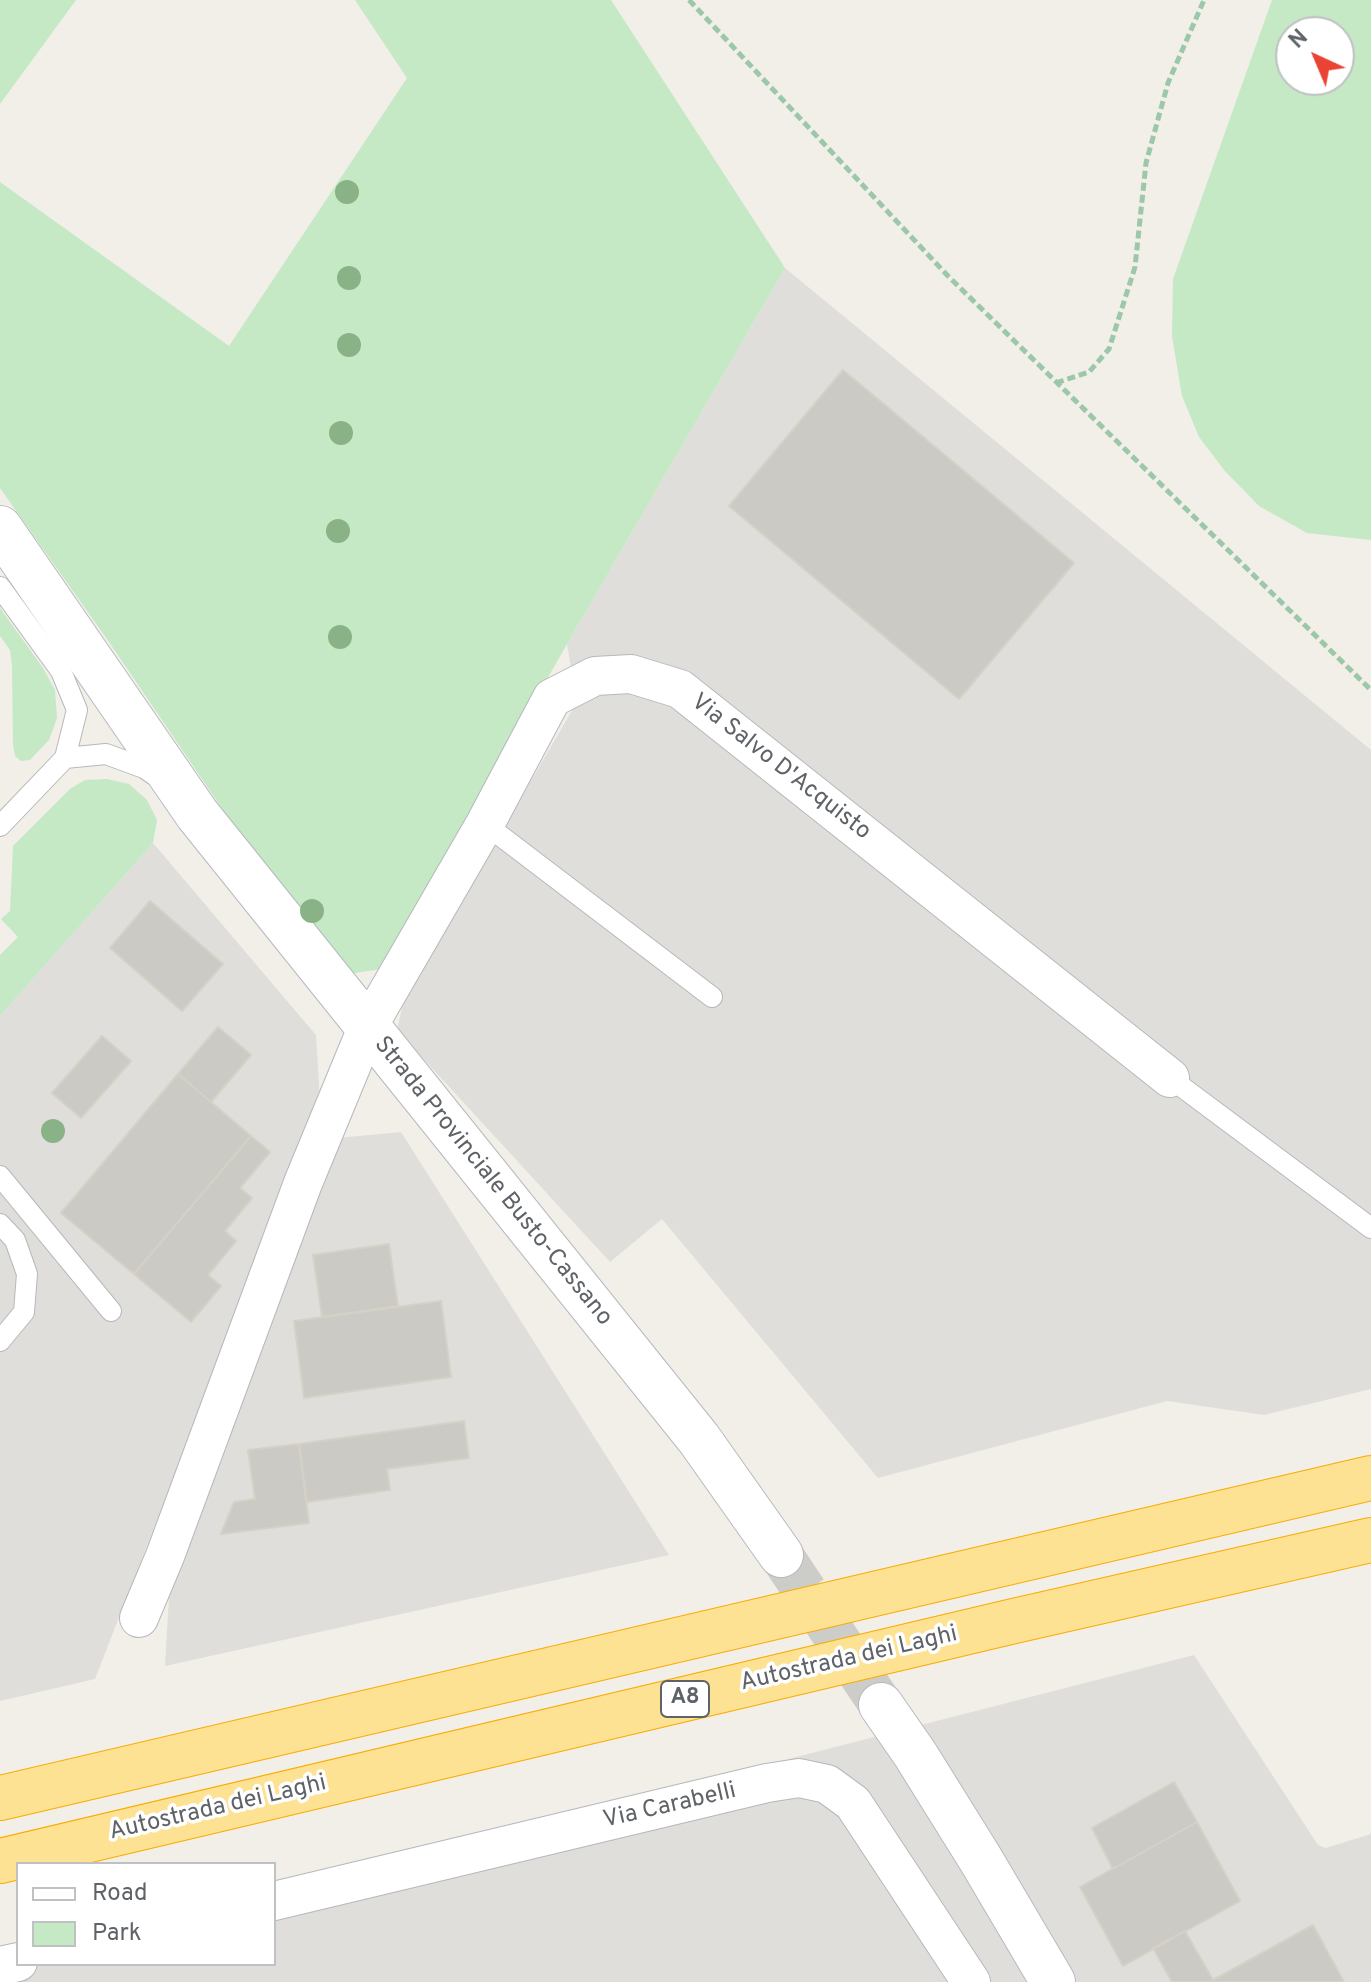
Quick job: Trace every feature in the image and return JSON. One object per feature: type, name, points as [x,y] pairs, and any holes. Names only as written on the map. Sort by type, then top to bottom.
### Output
[{"type":"highway","points":[[1,1797],[1371,1478]]},
{"type":"highway","name":"Autostrada dei Laghi","points":[[0,1861],[1014,1621],[1371,1540]]},
{"type":"main road","name":"Strada Provinciale Busto-Cassano","points":[[0,528],[189,803],[699,1439],[781,1555]]},
{"type":"main road","points":[[881,1705],[923,1767],[1053,1982]]},
{"type":"street","name":"Via Salvo D'Acquisto","points":[[139,1618],[303,1183],[367,1028],[485,824],[552,698],[595,676],[631,674],[680,689],[1170,1078]]},
{"type":"street","name":"Via Carabelli","points":[[276,1901],[767,1783],[799,1778],[827,1784],[853,1803],[971,1982]]},
{"type":"lane","points":[[0,587],[61,671],[77,710],[65,758],[0,826]]},
{"type":"lane","points":[[65,758],[106,754],[144,768],[189,803]]},
{"type":"lane","points":[[485,824],[712,997]]},
{"type":"lane","points":[[1170,1078],[1371,1227]]},
{"type":"lane","points":[[0,1176],[111,1311]]},
{"type":"lane","points":[[0,1224],[15,1240],[27,1274],[24,1312],[0,1341]]},
{"type":"lane","points":[[1,1982],[16,1964]]},
{"type":"path","points":[[689,0],[948,276],[1371,690]]},
{"type":"path","points":[[1056,383],[1089,372],[1109,349],[1135,267],[1146,163],[1168,83],[1204,0]]},
{"type":"shaded area","points":[[785,268],[1371,750],[1371,1389],[1264,1415],[1167,1401],[878,1478],[662,1219],[610,1262],[397,1030],[405,996],[577,702],[567,644]]},
{"type":"shaded area","points":[[153,843],[316,1035],[320,1102],[95,1679],[0,1701],[0,1016]]},
{"type":"shaded area","points":[[401,1132],[669,1555],[165,1666],[169,1598],[337,1138]]},
{"type":"shaded area","points":[[1194,1655],[1318,1845],[1326,1848],[1371,1834],[1371,1982],[0,1982],[16,1966],[276,1966],[276,1890]]},
{"type":"green space","points":[[0,0],[76,0],[0,104]]},
{"type":"green space","points":[[355,0],[611,0],[785,268],[382,969],[348,974],[223,810],[0,488],[0,182],[229,346],[407,78]]},
{"type":"green space","points":[[1272,0],[1371,0],[1371,540],[1307,533],[1259,506],[1224,470],[1199,437],[1182,396],[1172,336],[1173,279]]},
{"type":"green space","points":[[0,608],[55,690],[57,718],[49,740],[30,760],[21,761],[15,756],[12,666],[10,650],[0,636]]},
{"type":"green space","points":[[107,779],[129,784],[147,800],[157,820],[153,843],[0,1016],[0,955],[18,937],[1,919],[10,911],[13,846],[70,789],[85,780]]},
{"type":"building","points":[[843,370],[1074,563],[959,699],[729,506]]},
{"type":"building","points":[[150,901],[223,964],[182,1011],[110,948]]},
{"type":"building","points":[[218,1027],[251,1055],[211,1102],[178,1074]]},
{"type":"building","points":[[102,1036],[131,1061],[81,1118],[52,1093]]},
{"type":"building","points":[[178,1074],[251,1136],[134,1274],[61,1213]]},
{"type":"building","points":[[251,1136],[270,1152],[240,1188],[252,1198],[225,1231],[236,1241],[208,1275],[221,1286],[191,1322],[134,1274]]},
{"type":"building","points":[[389,1244],[398,1306],[322,1317],[313,1255]]},
{"type":"building","points":[[441,1301],[451,1377],[304,1398],[294,1321]]},
{"type":"building","points":[[464,1421],[469,1458],[387,1469],[390,1490],[307,1502],[299,1444]]},
{"type":"building","points":[[299,1444],[309,1523],[221,1534],[234,1502],[255,1499],[248,1450]]},
{"type":"building","points":[[1174,1782],[1197,1822],[1113,1869],[1092,1828]]},
{"type":"building","points":[[1197,1822],[1240,1901],[1123,1966],[1080,1887]]},
{"type":"building","points":[[1313,1925],[1344,1982],[1210,1982],[1213,1980]]},
{"type":"building","points":[[1185,1931],[1213,1980],[1210,1982],[1172,1982],[1153,1948]]},
{"type":"tunnel","points":[[781,1555],[881,1705]]}]
